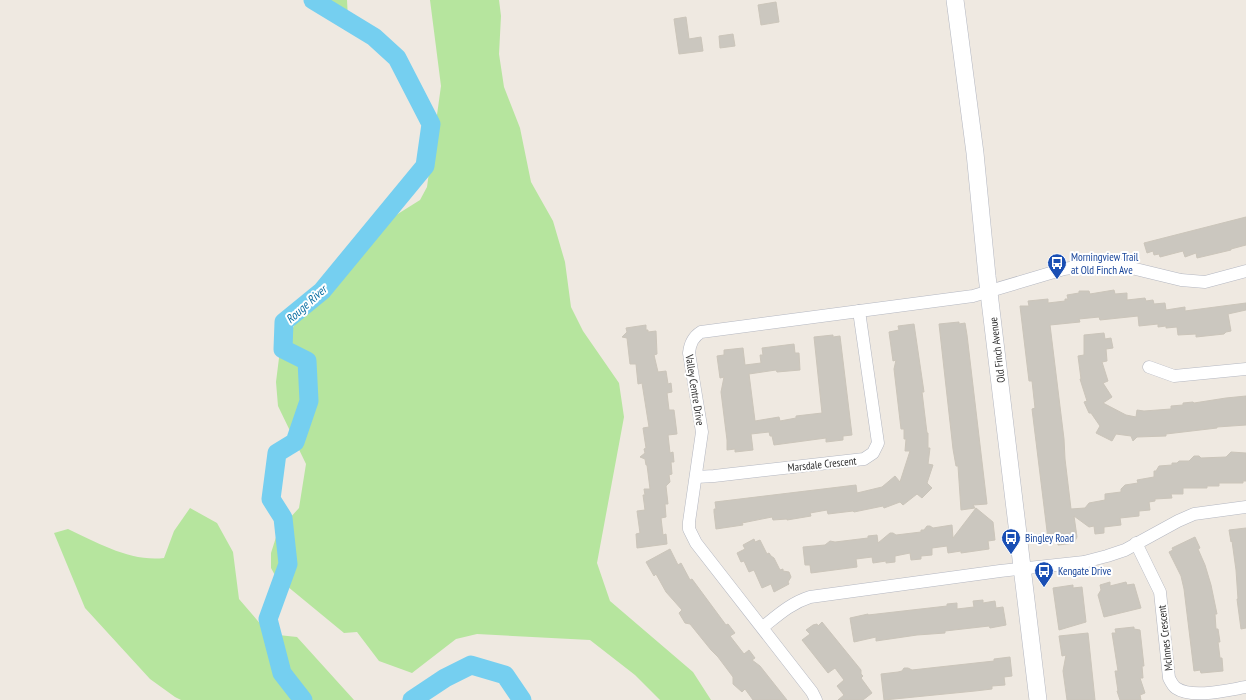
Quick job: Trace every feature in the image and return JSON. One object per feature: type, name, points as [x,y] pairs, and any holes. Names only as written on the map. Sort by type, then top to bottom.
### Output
[{"type":"street","name":"Old Finch Avenue","points":[[955,0],[974,146],[989,290],[1038,700]]},
{"type":"street","name":"Valley Centre Drive","points":[[816,700],[812,692],[692,537],[689,529],[702,432],[688,353],[692,340],[697,334],[701,332],[968,296],[1064,269],[1090,264],[1119,265],[1181,280],[1205,282],[1246,271]]},
{"type":"street","name":"Marsdale Crescent","points":[[696,477],[864,459],[873,453],[878,442],[859,311]]},
{"type":"street","points":[[1149,367],[1174,376],[1246,369]]},
{"type":"street","points":[[762,627],[798,601],[810,597],[1084,562],[1125,550],[1194,514],[1211,510],[1246,507]]},
{"type":"street","name":"McInnes Crescent","points":[[1136,543],[1160,592],[1169,678],[1175,688],[1184,692],[1194,693],[1246,687]]},
{"type":"green space","points":[[330,0],[347,0],[348,19],[337,5]]},
{"type":"green space","points":[[430,0],[499,0],[501,16],[499,54],[504,87],[520,128],[531,182],[553,221],[565,262],[571,307],[583,331],[619,383],[624,417],[597,563],[610,601],[693,672],[711,700],[660,700],[635,675],[590,640],[477,634],[456,639],[412,673],[379,661],[357,632],[344,633],[276,577],[271,568],[271,553],[278,531],[299,508],[306,464],[278,406],[276,382],[280,350],[297,321],[347,270],[385,222],[420,200],[427,187],[441,86]]},
{"type":"green space","points":[[190,508],[217,523],[233,552],[239,599],[269,634],[297,637],[354,700],[181,700],[150,679],[85,608],[54,533],[68,529],[127,554],[139,557],[164,558],[174,531]]},
{"type":"building","points":[[776,2],[779,22],[761,25],[758,5]]},
{"type":"building","points":[[686,17],[689,39],[701,37],[703,51],[679,54],[674,19]]},
{"type":"building","points":[[733,34],[735,46],[720,48],[719,36]]},
{"type":"building","points":[[1246,217],[1246,245],[1197,258],[1196,253],[1185,257],[1183,251],[1160,257],[1159,254],[1154,255],[1153,251],[1147,253],[1144,243]]},
{"type":"building","points":[[1114,290],[1115,294],[1127,293],[1127,300],[1145,298],[1146,301],[1153,300],[1154,304],[1165,303],[1166,310],[1185,307],[1185,311],[1246,303],[1246,310],[1228,314],[1231,331],[1224,334],[1196,337],[1196,334],[1178,335],[1177,327],[1158,327],[1158,324],[1139,326],[1138,316],[1100,320],[1099,317],[1079,319],[1080,322],[1050,325],[1071,509],[1085,508],[1089,503],[1105,500],[1105,494],[1121,492],[1121,489],[1125,485],[1138,483],[1137,480],[1154,477],[1154,471],[1156,471],[1159,466],[1172,465],[1172,463],[1177,463],[1179,461],[1189,461],[1194,456],[1199,456],[1201,458],[1226,457],[1231,452],[1246,453],[1246,481],[1243,481],[1243,483],[1219,483],[1219,486],[1207,486],[1207,488],[1183,488],[1183,494],[1171,494],[1172,498],[1155,499],[1155,501],[1149,502],[1150,510],[1139,511],[1139,516],[1120,518],[1121,525],[1104,527],[1104,533],[1095,534],[1094,526],[1089,527],[1074,516],[1077,537],[1075,543],[1058,545],[1057,537],[1048,539],[1032,409],[1035,408],[1032,381],[1029,381],[1020,306],[1029,306],[1028,301],[1048,299],[1048,303],[1065,301],[1065,299],[1068,299],[1067,295],[1079,293],[1079,291],[1089,291],[1090,294]]},
{"type":"building","points":[[959,322],[959,324],[965,323],[967,335],[987,504],[973,505],[975,508],[961,510],[958,466],[956,466],[953,449],[939,324]]},
{"type":"building","points":[[914,324],[924,392],[922,392],[928,433],[928,448],[930,448],[928,464],[933,465],[927,483],[932,488],[922,498],[917,494],[903,505],[900,502],[884,508],[883,506],[854,512],[828,514],[827,510],[810,513],[811,516],[787,520],[773,520],[772,517],[742,523],[743,525],[716,529],[714,512],[714,509],[716,509],[715,502],[856,485],[857,493],[882,487],[895,476],[900,482],[910,451],[905,451],[906,439],[904,439],[904,429],[901,429],[894,369],[896,360],[893,361],[889,332],[899,330],[898,326]]},
{"type":"building","points":[[646,325],[646,330],[648,330],[648,332],[656,331],[657,354],[654,355],[658,372],[666,371],[668,384],[671,383],[672,392],[667,393],[669,410],[674,410],[677,434],[668,435],[670,453],[673,452],[674,462],[671,462],[672,474],[669,475],[670,482],[666,486],[668,504],[665,504],[666,517],[661,518],[663,535],[666,534],[667,544],[637,548],[636,534],[640,533],[637,511],[645,510],[643,495],[645,495],[644,489],[650,489],[647,465],[645,459],[640,457],[645,453],[644,449],[646,448],[643,428],[649,427],[642,383],[638,384],[636,364],[630,364],[627,338],[622,337],[627,332],[626,328]]},
{"type":"building","points":[[1104,333],[1105,339],[1111,338],[1113,348],[1106,349],[1107,361],[1102,362],[1108,381],[1103,383],[1112,397],[1103,403],[1126,415],[1136,417],[1137,410],[1144,411],[1171,409],[1171,406],[1183,405],[1183,403],[1194,403],[1246,396],[1246,425],[1217,427],[1166,434],[1166,436],[1137,437],[1133,441],[1131,436],[1116,434],[1112,441],[1096,433],[1100,426],[1091,413],[1089,413],[1084,402],[1087,401],[1080,379],[1078,356],[1084,355],[1084,335]]},
{"type":"building","points":[[833,335],[833,337],[840,336],[852,435],[843,436],[843,440],[826,442],[826,438],[774,445],[772,436],[770,436],[769,432],[751,434],[753,450],[735,452],[735,449],[727,450],[721,392],[724,377],[720,378],[717,356],[724,355],[724,350],[743,348],[745,365],[761,363],[760,355],[763,355],[762,348],[794,344],[795,353],[799,353],[800,370],[777,372],[776,370],[749,374],[755,421],[779,417],[780,421],[796,418],[796,416],[822,413],[814,337]]},
{"type":"building","points":[[976,508],[993,522],[995,540],[988,541],[989,549],[961,553],[961,551],[948,553],[947,546],[932,548],[932,555],[921,556],[921,559],[911,560],[910,553],[895,556],[895,562],[886,563],[886,561],[873,563],[872,557],[856,559],[857,567],[811,573],[810,565],[805,565],[803,547],[825,545],[830,541],[835,542],[868,538],[868,536],[877,535],[878,543],[890,533],[896,535],[921,532],[921,530],[924,530],[927,526],[933,528],[952,525],[953,538]]},
{"type":"building","points":[[1246,528],[1246,628],[1241,629],[1237,599],[1236,570],[1229,530]]},
{"type":"building","points":[[1195,537],[1200,548],[1198,549],[1211,585],[1217,614],[1215,614],[1216,629],[1218,629],[1220,642],[1218,642],[1220,658],[1222,658],[1223,671],[1201,673],[1200,670],[1194,671],[1184,589],[1181,576],[1169,552],[1173,550],[1172,548]]},
{"type":"building","points":[[754,539],[755,542],[760,540],[767,554],[769,553],[774,558],[780,570],[783,569],[783,571],[789,572],[791,577],[788,582],[789,584],[774,592],[771,584],[762,588],[754,570],[749,572],[744,561],[741,562],[737,553],[745,549],[743,545]]},
{"type":"building","points":[[670,549],[678,565],[681,563],[690,580],[692,579],[726,625],[728,624],[735,633],[730,636],[744,654],[749,650],[755,658],[752,660],[760,666],[787,700],[753,700],[745,689],[742,692],[733,684],[733,677],[718,657],[690,624],[685,623],[679,613],[682,610],[666,592],[656,574],[654,576],[646,562]]},
{"type":"building","points":[[1110,582],[1110,586],[1126,582],[1127,585],[1134,584],[1141,608],[1104,617],[1098,595],[1101,590],[1100,585]]},
{"type":"building","points":[[1073,585],[1073,588],[1082,587],[1086,622],[1059,630],[1053,588]]},
{"type":"building","points":[[983,600],[983,603],[995,601],[996,608],[1003,607],[1006,625],[990,628],[989,626],[945,631],[945,633],[917,635],[876,641],[876,637],[854,642],[850,618],[868,614],[947,606],[947,604],[957,603],[957,609],[974,607],[973,601]]},
{"type":"building","points":[[822,622],[861,670],[861,674],[863,676],[861,678],[872,693],[863,700],[838,700],[844,695],[837,686],[844,680],[835,668],[828,673],[802,640],[810,634],[806,630],[813,625],[817,624],[818,626]]},
{"type":"building","points":[[1134,627],[1134,629],[1140,630],[1144,666],[1142,666],[1143,678],[1140,678],[1145,693],[1140,695],[1141,700],[1120,700],[1117,691],[1115,671],[1118,671],[1112,633],[1116,633],[1115,629]]},
{"type":"building","points":[[1088,633],[1095,700],[1067,700],[1063,671],[1066,655],[1062,656],[1059,636]]},
{"type":"building","points":[[1010,657],[1012,676],[1004,677],[1005,685],[992,686],[992,689],[884,700],[881,674],[902,671],[904,668],[912,670],[994,661],[994,659]]},
{"type":"waterway","name":"Rouge River","points":[[303,700],[282,673],[268,619],[288,564],[283,518],[271,499],[277,453],[295,442],[309,401],[307,361],[283,349],[284,322],[322,291],[425,166],[431,124],[397,58],[374,37],[313,0]]},
{"type":"waterway","name":"Rouge River","points":[[412,700],[445,678],[471,665],[505,675],[522,700]]},
{"type":"place","name":"Morningview Trail at Old Finch Ave","points":[[1057,280]]},
{"type":"place","name":"Bingley Road","points":[[1011,555]]},
{"type":"place","name":"Kengate Drive","points":[[1044,588]]}]
